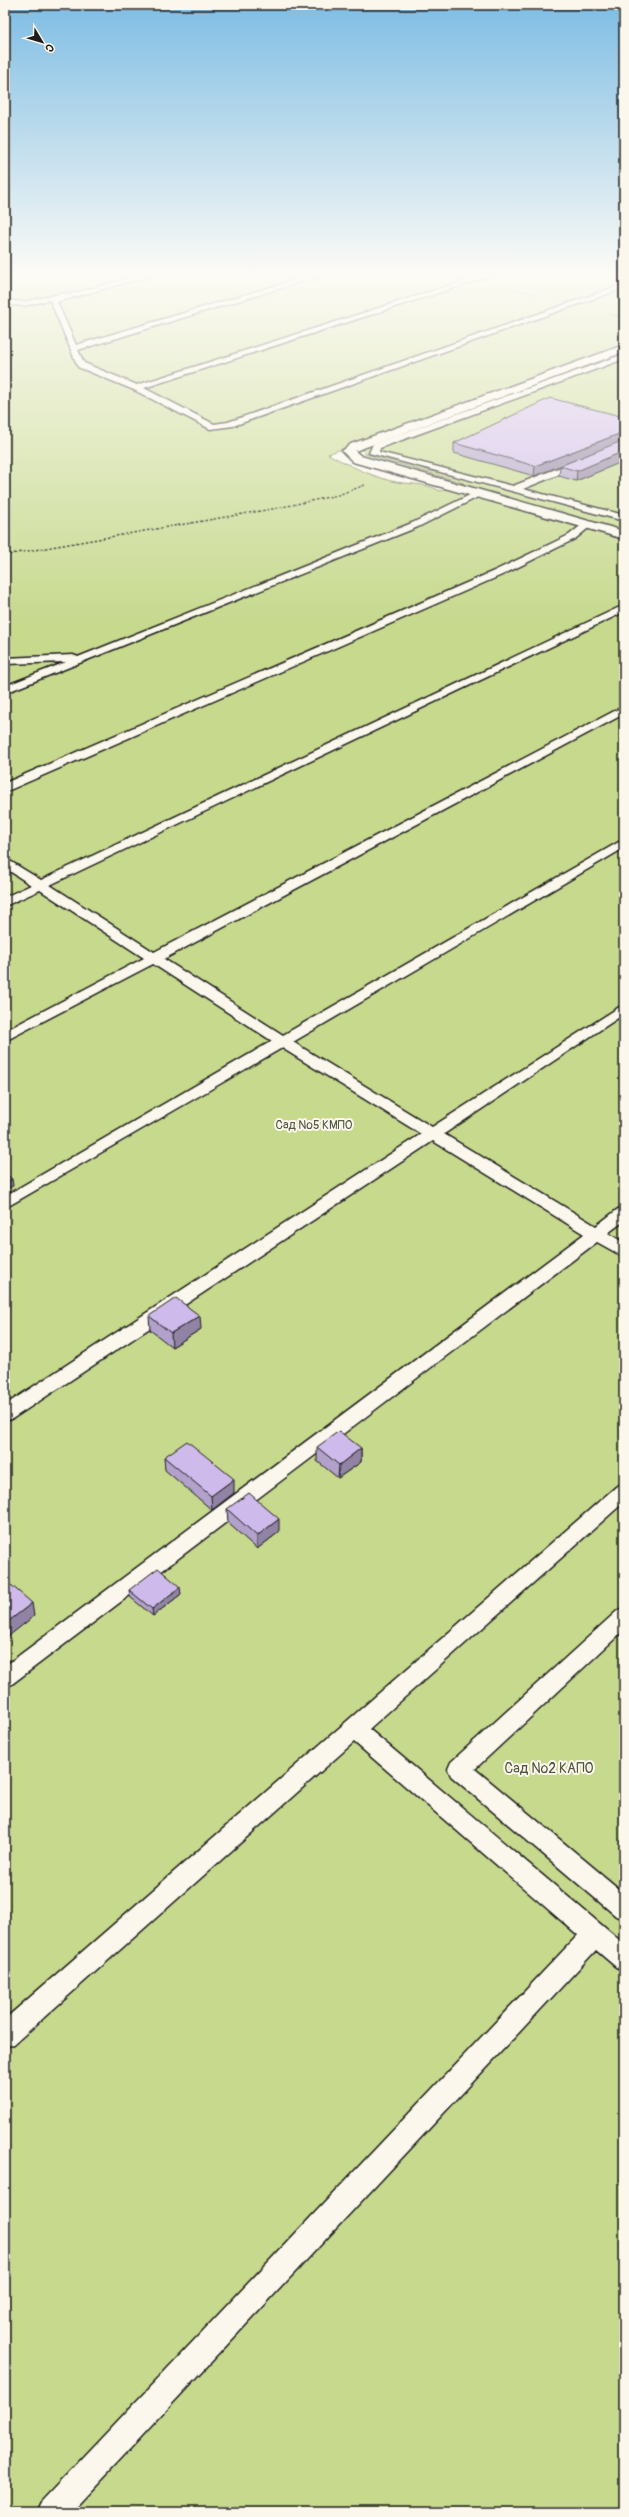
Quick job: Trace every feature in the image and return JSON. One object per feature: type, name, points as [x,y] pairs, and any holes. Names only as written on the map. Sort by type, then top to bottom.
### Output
[{"type":"street","points":[[510,389],[355,446],[348,451],[357,459],[624,535]]},
{"type":"lane","points":[[140,389],[213,427],[230,424],[329,389]]},
{"type":"lane","points":[[532,389],[376,446],[374,453],[515,489],[563,504],[624,518]]},
{"type":"lane","points":[[515,489],[588,459]]},
{"type":"lane","points":[[5,690],[415,525],[479,494]]},
{"type":"lane","points":[[5,788],[498,573],[572,537],[587,525]]},
{"type":"lane","points":[[5,902],[624,608]]},
{"type":"lane","points":[[5,661],[85,657]]},
{"type":"lane","points":[[5,1036],[624,709]]},
{"type":"lane","points":[[5,1203],[624,843]]},
{"type":"lane","points":[[5,862],[283,1042],[597,1233],[624,1251]]},
{"type":"lane","points":[[5,1414],[624,1008]]},
{"type":"lane","points":[[5,1678],[624,1213]]},
{"type":"lane","points":[[5,2035],[355,1730],[624,1491]]},
{"type":"lane","points":[[624,1617],[459,1769],[624,1908]]},
{"type":"lane","points":[[355,1730],[624,1959]]},
{"type":"lane","points":[[51,2512],[594,1934]]},
{"type":"path","points":[[5,554],[278,508],[338,495],[401,472]]},
{"type":"green space","name":"Сад №5 КМПО","points":[[5,389],[503,389],[328,454],[375,476],[391,481],[428,486],[440,491],[464,483],[365,454],[361,448],[521,389],[624,389],[624,2512],[5,2512]]},
{"type":"building","points":[[550,398],[624,417],[624,432],[535,466],[454,443]]},
{"type":"building","points":[[624,440],[624,451],[577,471],[560,466]]},
{"type":"building","points":[[5,1173],[12,1179],[5,1183]]},
{"type":"building","points":[[176,1298],[200,1316],[171,1333],[149,1316]]},
{"type":"building","points":[[339,1431],[361,1448],[339,1465],[317,1447]]},
{"type":"building","points":[[187,1441],[234,1479],[211,1496],[164,1457]]},
{"type":"building","points":[[249,1493],[279,1519],[257,1536],[227,1509]]},
{"type":"building","points":[[158,1568],[180,1587],[152,1609],[129,1590]]},
{"type":"building","points":[[11,1585],[32,1603],[5,1624],[5,1590]]},
{"type":"park label","name":"Сад №2 КАПО","points":[[549,1768]]}]
